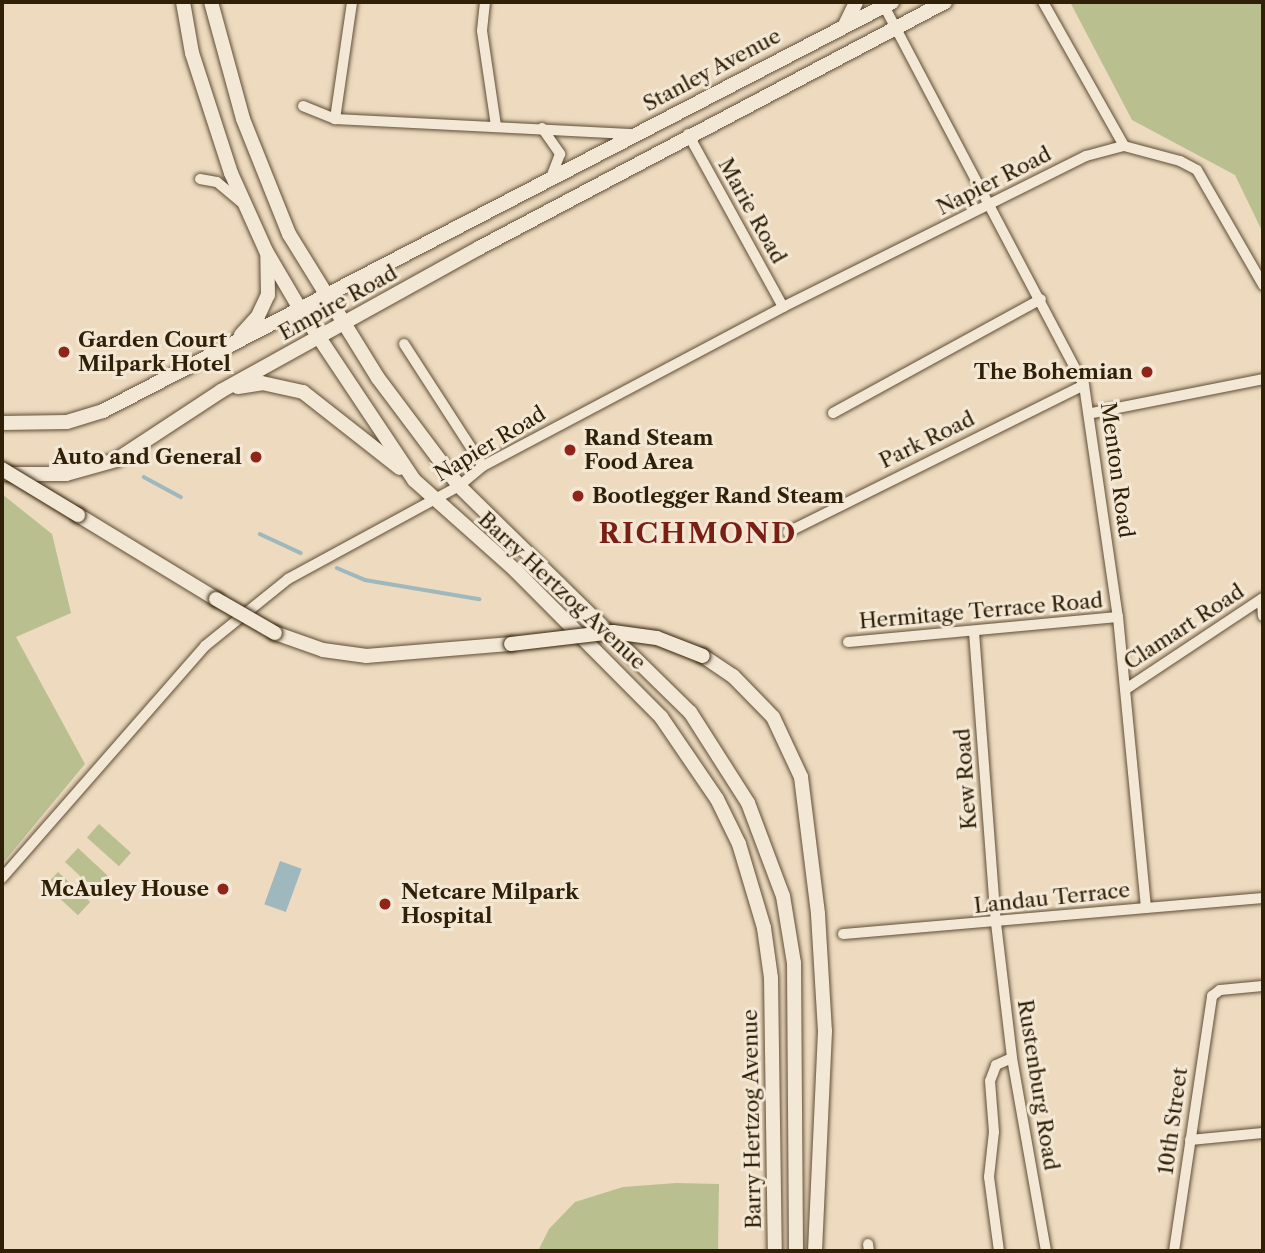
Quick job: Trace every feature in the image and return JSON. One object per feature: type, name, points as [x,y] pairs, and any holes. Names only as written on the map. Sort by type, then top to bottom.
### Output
[{"type":"main road","name":"Barry Hertzog Avenue","points":[[183,2],[192,53],[244,204],[300,309],[414,480],[433,500],[516,571],[661,717],[717,799],[739,844],[764,928],[771,978],[775,1251]]},
{"type":"main road","name":"Barry Hertzog Avenue","points":[[211,2],[259,164],[289,234],[402,413],[459,486],[690,712],[732,774],[768,847],[789,925],[796,987],[796,1251]]},
{"type":"main road","points":[[845,25],[856,2]]},
{"type":"main road","points":[[688,134],[945,2]]},
{"type":"main road","name":"Stanley Avenue","points":[[635,134],[886,3]]},
{"type":"main road","name":"Empire Road","points":[[2,423],[83,419],[233,344],[635,134]]},
{"type":"main road","name":"Empire Road","points":[[2,471],[66,474],[98,468],[134,451],[221,391],[688,134]]},
{"type":"main road","points":[[233,344],[258,316],[268,295],[267,251]]},
{"type":"main road","points":[[221,391],[262,383],[303,393],[342,418],[414,480]]},
{"type":"main road","points":[[2,471],[275,633],[323,649],[368,656],[613,632],[657,638],[703,656],[733,676],[774,717],[801,778],[818,914],[825,1031],[815,1251]]},
{"type":"street","points":[[335,119],[352,2]]},
{"type":"street","points":[[485,2],[482,31],[496,126]]},
{"type":"street","points":[[1043,2],[1124,146],[1180,161],[1197,170],[1263,285]]},
{"type":"street","name":"Menton Road","points":[[886,3],[895,27],[992,205],[1084,385],[1091,413],[1118,617],[1146,908]]},
{"type":"street","name":"Stanley Avenue","points":[[303,106],[335,119],[635,134]]},
{"type":"street","points":[[542,128],[560,154],[559,166],[548,180]]},
{"type":"street","name":"Marie Road","points":[[688,134],[783,307]]},
{"type":"street","name":"Napier Road","points":[[2,878],[205,646],[288,579],[459,486],[483,466],[783,307],[1086,156],[1124,146]]},
{"type":"street","points":[[200,179],[217,182],[244,204]]},
{"type":"street","points":[[833,414],[1041,299]]},
{"type":"street","points":[[404,344],[483,466]]},
{"type":"street","points":[[1091,413],[1263,379]]},
{"type":"street","name":"Park Road","points":[[788,532],[1084,385]]},
{"type":"street","points":[[1263,598],[1263,616]]},
{"type":"street","name":"Clamart Road","points":[[1126,689],[1263,598]]},
{"type":"street","name":"Hermitage Terrace Road","points":[[848,642],[1118,617]]},
{"type":"street","name":"Kew Road","points":[[974,632],[996,923]]},
{"type":"street","name":"Landau Terrace","points":[[844,934],[1263,898]]},
{"type":"street","name":"Rustenburg Road","points":[[996,923],[1012,1058],[1046,1251]]},
{"type":"street","name":"10th Street","points":[[1174,1251],[1212,996],[1220,990],[1263,986]]},
{"type":"street","points":[[999,1251],[989,1181],[994,1145],[990,1081],[996,1065],[1012,1058]]},
{"type":"street","points":[[1190,1140],[1263,1133]]},
{"type":"green space","points":[[1070,2],[1263,2],[1263,233],[1235,175],[1132,120]]},
{"type":"green space","points":[[2,494],[52,534],[71,613],[16,637],[85,764],[2,864]]},
{"type":"green space","points":[[99,824],[131,853],[119,866],[87,837]]},
{"type":"green space","points":[[78,848],[110,878],[97,892],[65,862]]},
{"type":"green space","points":[[58,872],[90,902],[78,915],[46,885]]},
{"type":"green space","points":[[676,1183],[719,1184],[718,1251],[538,1251],[549,1229],[575,1202],[623,1187]]},
{"type":"water","points":[[280,861],[302,869],[286,912],[264,904]]},
{"type":"waterway","points":[[144,477],[181,497]]},
{"type":"waterway","points":[[260,534],[301,553]]},
{"type":"waterway","points":[[337,568],[365,580],[479,599]]},
{"type":"place","name":"Garden Court Milpark Hotel","points":[[64,352]]},
{"type":"place","name":"The Bohemian","points":[[1147,372]]},
{"type":"place","name":"Rand Steam Food Area","points":[[570,450]]},
{"type":"place","name":"Auto and General","points":[[256,457]]},
{"type":"place","name":"Bootlegger Rand Steam","points":[[578,496]]},
{"type":"place","name":"McAuley House","points":[[223,889]]},
{"type":"place","name":"Netcare Milpark Hospital","points":[[385,904]]},
{"type":"district","name":"RICHMOND","points":[[698,533]]}]
